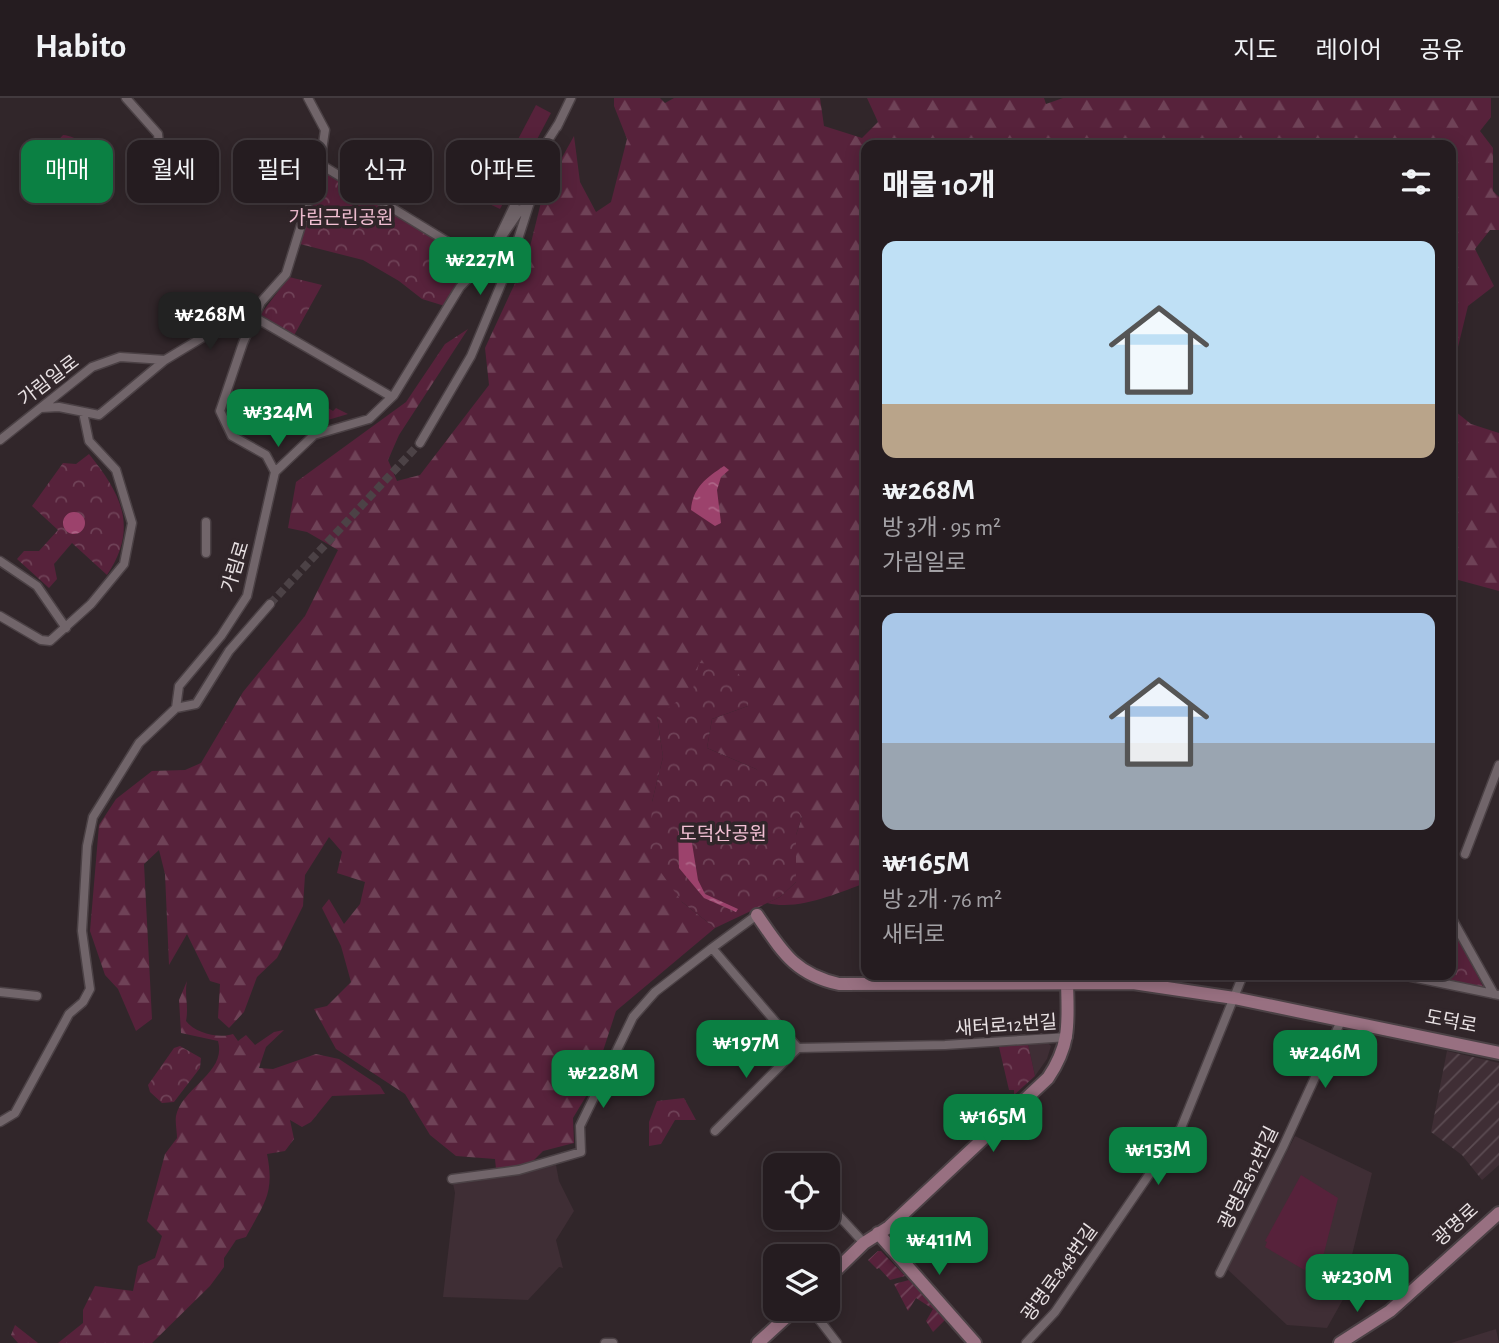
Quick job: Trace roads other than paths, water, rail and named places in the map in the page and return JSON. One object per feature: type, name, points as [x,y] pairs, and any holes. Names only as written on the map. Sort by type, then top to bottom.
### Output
[{"type":"street","points":[[126,98],[158,134],[159,140]]},
{"type":"street","points":[[307,98],[325,130],[324,140]]},
{"type":"street","points":[[420,443],[471,356],[512,258],[545,153],[571,98]]},
{"type":"street","points":[[326,168],[480,261],[489,256],[538,156],[559,123]]},
{"type":"street","points":[[308,203],[286,274],[261,302],[220,411],[232,436],[266,455],[275,472],[314,435],[369,419],[392,397],[460,287],[489,256],[521,209],[527,209]]},
{"type":"street","points":[[38,409],[59,407],[99,415],[164,360],[261,302]]},
{"type":"street","points":[[254,317],[392,397]]},
{"type":"street","name":"가림일로","points":[[0,440],[92,368],[120,357],[164,360]]},
{"type":"street","points":[[0,616],[41,640],[50,641],[92,604],[124,564],[132,523],[116,470],[89,442],[83,412]]},
{"type":"street","name":"가림로","points":[[270,604],[229,651],[196,704],[176,708],[179,686],[221,636],[247,596],[275,472]]},
{"type":"street","points":[[206,523],[206,553]]},
{"type":"street","points":[[0,561],[37,586],[66,628]]},
{"type":"street","points":[[0,1122],[15,1113],[69,1014],[83,1002],[90,989],[82,932],[87,846],[93,817],[139,743],[176,708]]},
{"type":"street","points":[[1465,854],[1499,765]]},
{"type":"street","points":[[452,1180],[519,1170],[581,1152],[580,1126],[633,1017],[655,992],[757,915]]},
{"type":"street","name":"도덕로","points":[[757,915],[785,956],[800,970],[820,980],[839,984],[1023,980]]},
{"type":"street","points":[[1456,925],[1496,994]]},
{"type":"street","points":[[712,948],[798,1048],[715,1131]]},
{"type":"street","points":[[840,1266],[1038,1090],[1059,1063],[1068,1037],[1069,980]]},
{"type":"street","name":"도덕로","points":[[1085,980],[1133,983],[1234,998],[1499,1054]]},
{"type":"street","name":"광명로848번길","points":[[1026,1343],[1055,1312],[1181,1128],[1191,1108],[1209,1053],[1219,1036],[1241,980]]},
{"type":"street","points":[[1429,980],[1496,994]]},
{"type":"street","points":[[0,992],[37,996]]},
{"type":"street","name":"광명로812번길","points":[[1220,1273],[1283,1147],[1341,1021]]},
{"type":"street","name":"새터로12번길","points":[[798,1048],[945,1045],[1068,1037]]},
{"type":"street","name":"광명로","points":[[1342,1343],[1390,1311],[1499,1213]]},
{"type":"street","points":[[840,1217],[864,1243]]},
{"type":"street","points":[[878,1233],[975,1343]]},
{"type":"street","points":[[758,1343],[782,1321]]},
{"type":"street","points":[[820,1321],[837,1343]]},
{"type":"street","points":[[605,1343],[613,1343]]},
{"type":"water","points":[[724,466],[729,470],[721,477],[717,490],[721,523],[715,526],[691,510],[692,502],[702,484]]},
{"type":"water","points":[[74,512],[82,515],[85,523],[82,531],[74,534],[66,531],[63,523],[66,515]]},
{"type":"water","points":[[678,831],[690,831],[698,880],[705,894],[738,909],[736,912],[704,898],[679,868]]},
{"type":"tunnel","points":[[270,604],[420,443]]},
{"type":"park label","name":"가림근린공원","points":[[341,218]]},
{"type":"park label","name":"도덕산공원","points":[[723,834]]}]
